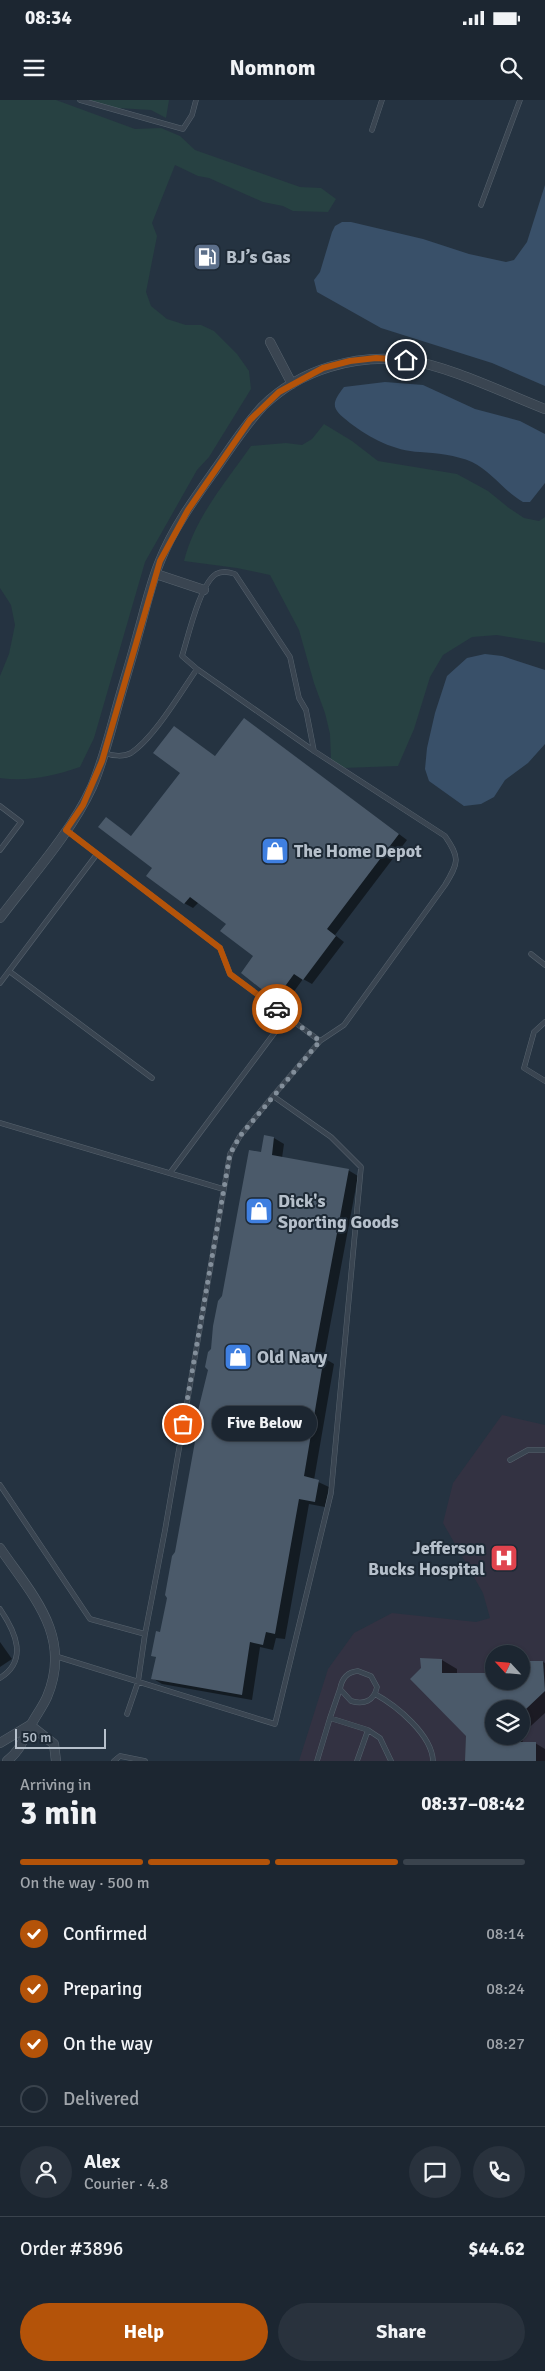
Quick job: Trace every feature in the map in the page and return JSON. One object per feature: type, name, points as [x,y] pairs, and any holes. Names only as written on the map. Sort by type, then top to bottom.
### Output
[{"type":"street","points":[[270,342],[292,384]]},
{"type":"street","points":[[0,918],[66,830],[92,787],[105,753],[156,574],[172,537],[188,510],[250,420],[264,406],[292,384],[323,368],[350,361],[376,358],[406,360],[441,369],[545,409]]},
{"type":"street","points":[[156,574],[204,590]]},
{"type":"street","points":[[0,1548],[43,1611],[52,1629],[54,1656],[53,1678],[47,1696],[30,1725],[18,1752],[7,1761]]},
{"type":"street","points":[[0,1742],[30,1725]]},
{"type":"street","points":[[30,1725],[54,1744],[56,1761]]},
{"type":"lane","points":[[80,100],[182,129],[192,115],[196,100]]},
{"type":"lane","points":[[372,130],[382,100]]},
{"type":"lane","points":[[481,205],[520,100]]},
{"type":"lane","points":[[127,1714],[138,1682],[230,1154],[235,1143],[320,1041],[344,1025],[457,865],[456,852],[445,836],[314,751],[197,669],[182,656],[206,584],[216,574],[226,572],[235,574],[290,657],[299,698],[306,710],[314,751]]},
{"type":"lane","points":[[105,753],[113,756],[130,754],[147,739],[197,669]]},
{"type":"lane","points":[[0,806],[21,822],[0,850]]},
{"type":"lane","points":[[66,830],[220,948],[230,974],[320,1041]]},
{"type":"lane","points":[[0,983],[97,854]]},
{"type":"lane","points":[[531,954],[545,965]]},
{"type":"lane","points":[[9,971],[152,1078]]},
{"type":"lane","points":[[170,1173],[287,1016]]},
{"type":"lane","points":[[545,1022],[534,1032],[524,1068],[545,1081]]},
{"type":"lane","points":[[54,1656],[275,1724],[331,1493],[361,1167],[331,1137],[273,1096]]},
{"type":"lane","points":[[0,1125],[223,1189]]},
{"type":"lane","points":[[510,1460],[528,1450],[545,1450]]},
{"type":"lane","points":[[0,1485],[90,1619],[145,1634]]},
{"type":"lane","points":[[0,1609],[17,1638],[17,1651],[8,1673],[0,1678]]},
{"type":"lane","points":[[317,1761],[330,1718],[340,1689],[345,1677],[352,1672],[358,1671],[367,1674],[374,1680],[377,1687],[375,1694],[370,1700],[356,1703],[346,1698],[340,1689]]},
{"type":"lane","points":[[375,1694],[394,1706],[423,1736],[433,1753],[433,1761]]},
{"type":"lane","points":[[330,1718],[368,1730],[380,1738],[391,1761]]},
{"type":"lane","points":[[357,1761],[368,1730]]},
{"type":"lane","points":[[114,1761],[120,1756],[145,1761]]},
{"type":"shaded area","points":[[545,185],[545,386],[492,363],[381,328],[317,292],[314,280],[320,272],[332,232],[335,226],[342,222],[351,222],[423,239],[469,254],[506,262],[514,260],[527,242]]},
{"type":"shaded area","points":[[385,382],[423,385],[475,409],[520,421],[545,434],[545,483],[530,502],[523,502],[486,471],[472,462],[453,456],[410,451],[392,446],[374,439],[358,429],[336,410],[336,398],[344,387]]},
{"type":"shaded area","points":[[485,654],[502,656],[545,670],[545,744],[528,763],[505,780],[494,797],[481,804],[464,806],[429,781],[425,769],[427,748],[435,713],[447,676],[467,658]]},
{"type":"shaded area","name":"Jefferson Bucks Hospital","points":[[502,1415],[545,1425],[545,1761],[299,1761],[328,1669],[354,1633],[392,1613],[476,1622],[490,1618],[483,1593],[443,1523],[453,1483]]},
{"type":"green space","points":[[0,100],[56,100],[135,129],[161,128],[180,136],[195,150],[300,187],[321,188],[336,199],[328,212],[293,211],[283,206],[263,202],[175,165],[152,223],[157,236],[146,292],[151,306],[167,319],[186,325],[201,325],[214,331],[237,354],[249,371],[251,389],[209,457],[197,470],[145,562],[94,738],[80,767],[30,779],[0,778],[0,676],[9,654],[15,625],[11,605],[0,588]]},
{"type":"green space","points":[[90,100],[169,100],[166,118],[151,110],[101,107]]},
{"type":"green space","points":[[324,424],[352,441],[378,461],[457,474],[488,491],[524,518],[539,521],[545,517],[545,643],[497,635],[472,637],[443,655],[430,677],[414,729],[398,766],[343,768],[331,759],[330,734],[325,713],[314,683],[299,630],[270,575],[237,568],[184,561],[203,515],[251,446],[286,443],[302,445],[312,439]]},
{"type":"building","name":"The Home Depot","points":[[244,718],[399,834],[327,929],[336,936],[303,980],[294,974],[275,1000],[241,973],[253,956],[220,931],[226,924],[190,897],[184,904],[146,876],[152,868],[98,827],[106,817],[131,836],[180,773],[153,753],[174,726],[215,756]]},
{"type":"building","points":[[264,1135],[274,1137],[272,1155],[349,1169],[314,1356],[324,1357],[304,1476],[319,1480],[315,1502],[299,1499],[275,1634],[266,1632],[263,1645],[250,1642],[242,1695],[151,1679],[156,1657],[151,1656],[156,1631],[160,1632],[167,1598],[165,1595],[172,1556],[175,1552],[196,1436],[193,1431],[208,1370],[205,1367],[208,1352],[211,1349],[218,1301],[222,1296],[249,1150],[261,1152]]},
{"type":"building","points":[[420,1658],[442,1659],[442,1673],[485,1673],[485,1690],[530,1690],[530,1661],[543,1661],[545,1691],[530,1705],[530,1700],[485,1700],[485,1745],[530,1745],[530,1742],[536,1742],[536,1761],[465,1761],[466,1736],[410,1679],[421,1668]]},
{"type":"way so far","points":[[183,1424],[230,1154],[240,1136],[320,1041],[277,1009]]},
{"type":"place","name":"BJ’s Gas","points":[[207,257]]},
{"type":"place","name":"The Home Depot","points":[[275,851]]},
{"type":"place","name":"Dick's Sporting Goods","points":[[259,1211]]},
{"type":"place","name":"Old Navy","points":[[238,1357]]},
{"type":"place","name":"Five Below","points":[[183,1424]]},
{"type":"place","name":"Jefferson Bucks Hospital","points":[[504,1558]]},
{"type":"route","points":[[277,1009],[230,974],[220,948],[66,830],[83,805],[102,761],[150,588],[160,561],[188,510],[250,420],[279,392],[323,368],[350,361],[376,358],[406,360]]}]
